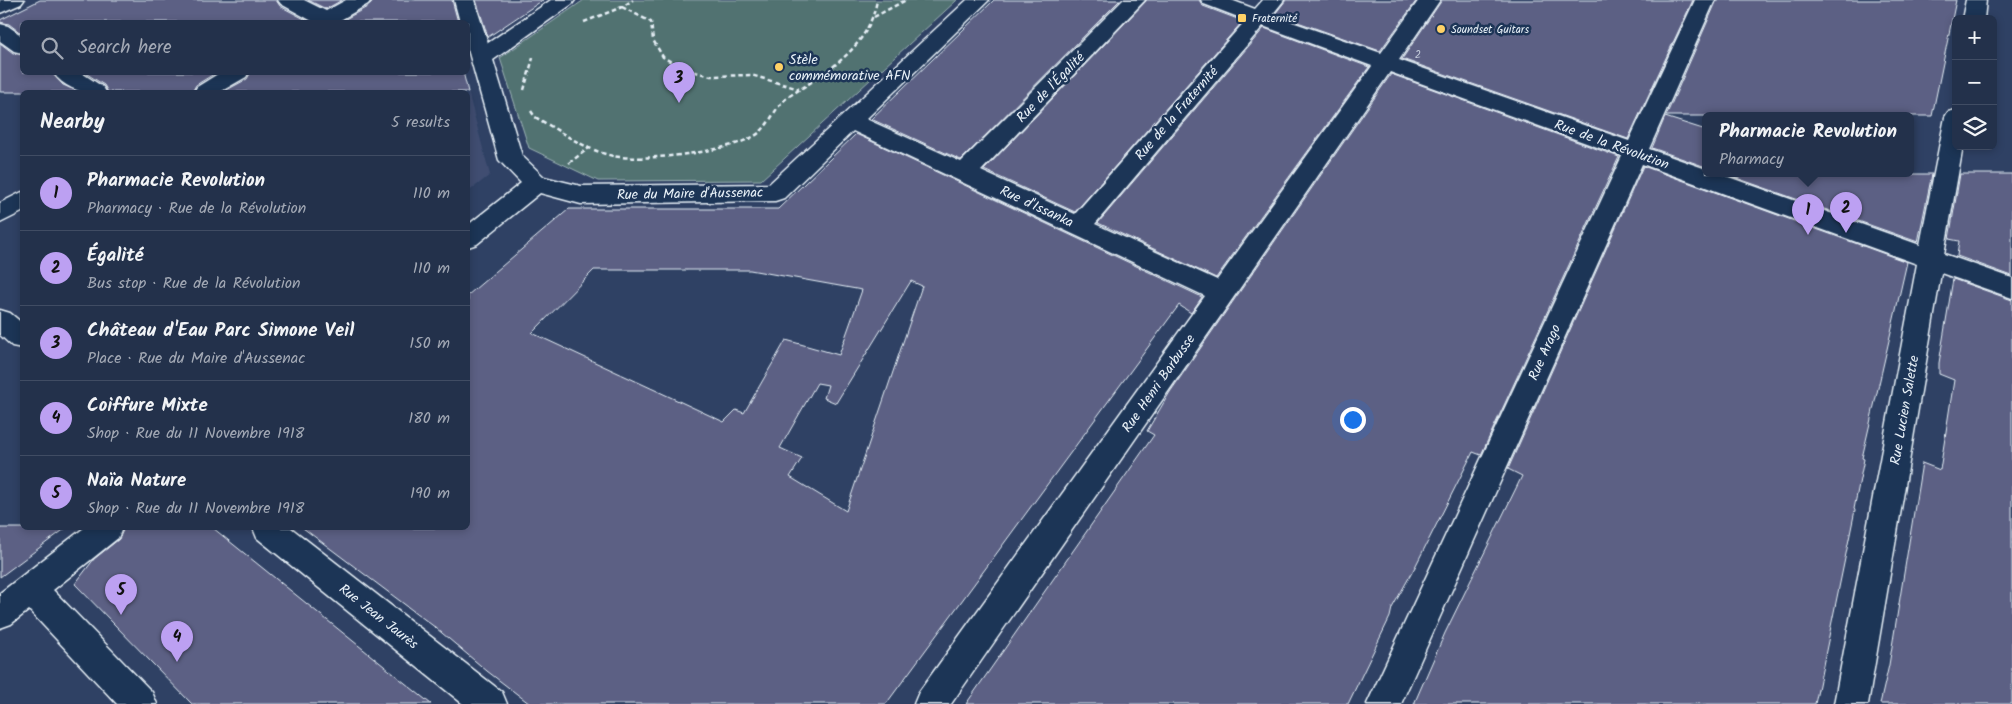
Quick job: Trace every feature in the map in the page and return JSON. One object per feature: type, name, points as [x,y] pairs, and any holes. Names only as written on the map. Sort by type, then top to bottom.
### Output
[{"type":"street","points":[[0,7],[14,0]]},
{"type":"street","points":[[288,0],[323,20]]},
{"type":"street","points":[[327,20],[361,0]]},
{"type":"street","points":[[464,0],[470,20]]},
{"type":"street","points":[[481,58],[565,0]]},
{"type":"street","name":"Rue du Maire d'Aussenac","points":[[536,183],[581,195],[775,192],[979,0]]},
{"type":"street","name":"Rue de l'Égalité","points":[[965,173],[1135,0]]},
{"type":"street","name":"Rue de la Révolution","points":[[1211,0],[1266,9],[1386,64],[1702,176]]},
{"type":"street","name":"Rue Henri Barbusse","points":[[931,704],[1430,0]]},
{"type":"street","name":"Rue Arago","points":[[1384,704],[1705,0]]},
{"type":"street","points":[[1974,15],[1976,0]]},
{"type":"street","name":"Rue de la Fraternité","points":[[1079,226],[1266,9]]},
{"type":"street","points":[[470,20],[511,160],[536,183],[470,236]]},
{"type":"street","points":[[0,32],[20,45]]},
{"type":"street","points":[[69,75],[92,90]]},
{"type":"street","points":[[208,90],[233,75]]},
{"type":"street","name":"Rue d'Issanka","points":[[851,121],[1222,293]]},
{"type":"street","name":"Rue Lucien Salette","points":[[1851,704],[1952,140]]},
{"type":"street","name":"Rue de la Révolution","points":[[1705,177],[2012,288]]},
{"type":"street","points":[[0,214],[20,202]]},
{"type":"street","points":[[0,320],[20,336]]},
{"type":"street","points":[[0,613],[104,530]]},
{"type":"street","name":"Rue Jean Jaurès","points":[[271,530],[490,704]]},
{"type":"street","points":[[30,589],[140,704]]},
{"type":"path","points":[[578,24],[622,7],[633,0]]},
{"type":"path","points":[[526,103],[535,117],[589,148],[614,156],[675,156],[731,146],[760,132],[781,101],[857,46],[874,18],[876,0]]},
{"type":"path","points":[[874,18],[906,0]]},
{"type":"path","points":[[622,7],[651,22],[653,40],[664,57],[683,69],[711,76],[752,75],[800,89]]},
{"type":"path","points":[[522,96],[531,60],[537,54]]},
{"type":"shaded area","points":[[365,75],[464,75],[468,90],[340,90]]},
{"type":"shaded area","points":[[470,99],[490,175],[470,190]]},
{"type":"green space","points":[[584,0],[957,0],[761,180],[598,181],[529,148],[500,58]]},
{"type":"building","points":[[40,0],[276,0],[280,6],[306,20],[20,20],[20,32],[9,24],[0,22],[0,20]]},
{"type":"building","points":[[308,0],[342,0],[326,9]]},
{"type":"building","points":[[373,0],[452,0],[457,20],[344,20],[369,6]]},
{"type":"building","points":[[476,0],[543,0],[488,37]]},
{"type":"building","points":[[994,0],[1120,0],[961,160],[871,119]]},
{"type":"building","points":[[1147,0],[1199,0],[1203,6],[1243,21],[1075,212],[984,170]]},
{"type":"building","points":[[1286,0],[1417,0],[1380,51],[1275,14]]},
{"type":"building","points":[[1442,0],[1693,0],[1628,139],[1402,59]]},
{"type":"building","points":[[1717,0],[1956,0],[1932,116],[1914,116],[1914,112],[1702,112],[1702,116],[1666,116]]},
{"type":"building","points":[[1264,28],[1369,67],[1216,278],[1098,223]]},
{"type":"building","points":[[0,43],[13,53],[20,55],[20,75],[54,75],[63,85],[75,90],[20,90],[20,92],[0,92]]},
{"type":"building","points":[[1391,74],[1619,157],[1481,455],[1473,452],[1415,567],[1392,608],[1390,617],[1348,704],[966,704],[1154,435],[1147,431],[1170,392]]},
{"type":"building","points":[[89,75],[212,75],[196,85],[193,90],[107,90],[104,85]]},
{"type":"building","points":[[249,75],[464,75],[468,90],[227,90],[247,79]]},
{"type":"building","points":[[1665,117],[1702,129],[1702,166],[1652,148]]},
{"type":"building","points":[[856,134],[1202,297],[1191,313],[1179,305],[886,704],[530,704],[436,628],[306,530],[470,530],[470,293],[569,209],[778,209]],"holes":[[[594,270],[750,270],[862,290],[839,355],[786,340],[744,413],[736,410],[724,422],[532,333]],[[911,281],[922,286],[846,511],[790,477],[802,458],[780,448],[817,383],[828,385],[824,398],[836,403]]]},
{"type":"building","points":[[1643,166],[1907,262],[1862,458],[1864,459],[1855,510],[1815,704],[1414,704],[1445,633],[1522,476],[1508,469]]},
{"type":"building","points":[[1914,174],[1932,174],[1918,242],[1734,177],[1914,177]]},
{"type":"building","points":[[1960,174],[2012,174],[2012,276],[1957,256],[1959,241],[1949,239]]},
{"type":"building","points":[[1953,279],[2012,300],[2012,704],[1880,704],[1889,665],[1922,463],[1940,470],[1954,380],[1939,374],[1939,363]]},
{"type":"building","points":[[0,528],[63,530],[0,577]]},
{"type":"building","points":[[123,530],[215,530],[431,704],[192,704],[75,584],[94,559],[119,539]]},
{"type":"place","name":"Fraternité","points":[[1242,18]]},
{"type":"place","name":"Soundset Guitars","points":[[1441,29]]},
{"type":"place","name":"Stèle commémorative AFN","points":[[779,67]]},
{"type":"place","name":"Château d'Eau Parc Simone Veil","points":[[679,103]]},
{"type":"place","name":"Égalité","points":[[1846,233]]},
{"type":"place","name":"Pharmacie Revolution","points":[[1808,235]]},
{"type":"place","name":"Naïa Nature","points":[[121,615]]},
{"type":"place","name":"Coiffure Mixte","points":[[177,662]]}]
